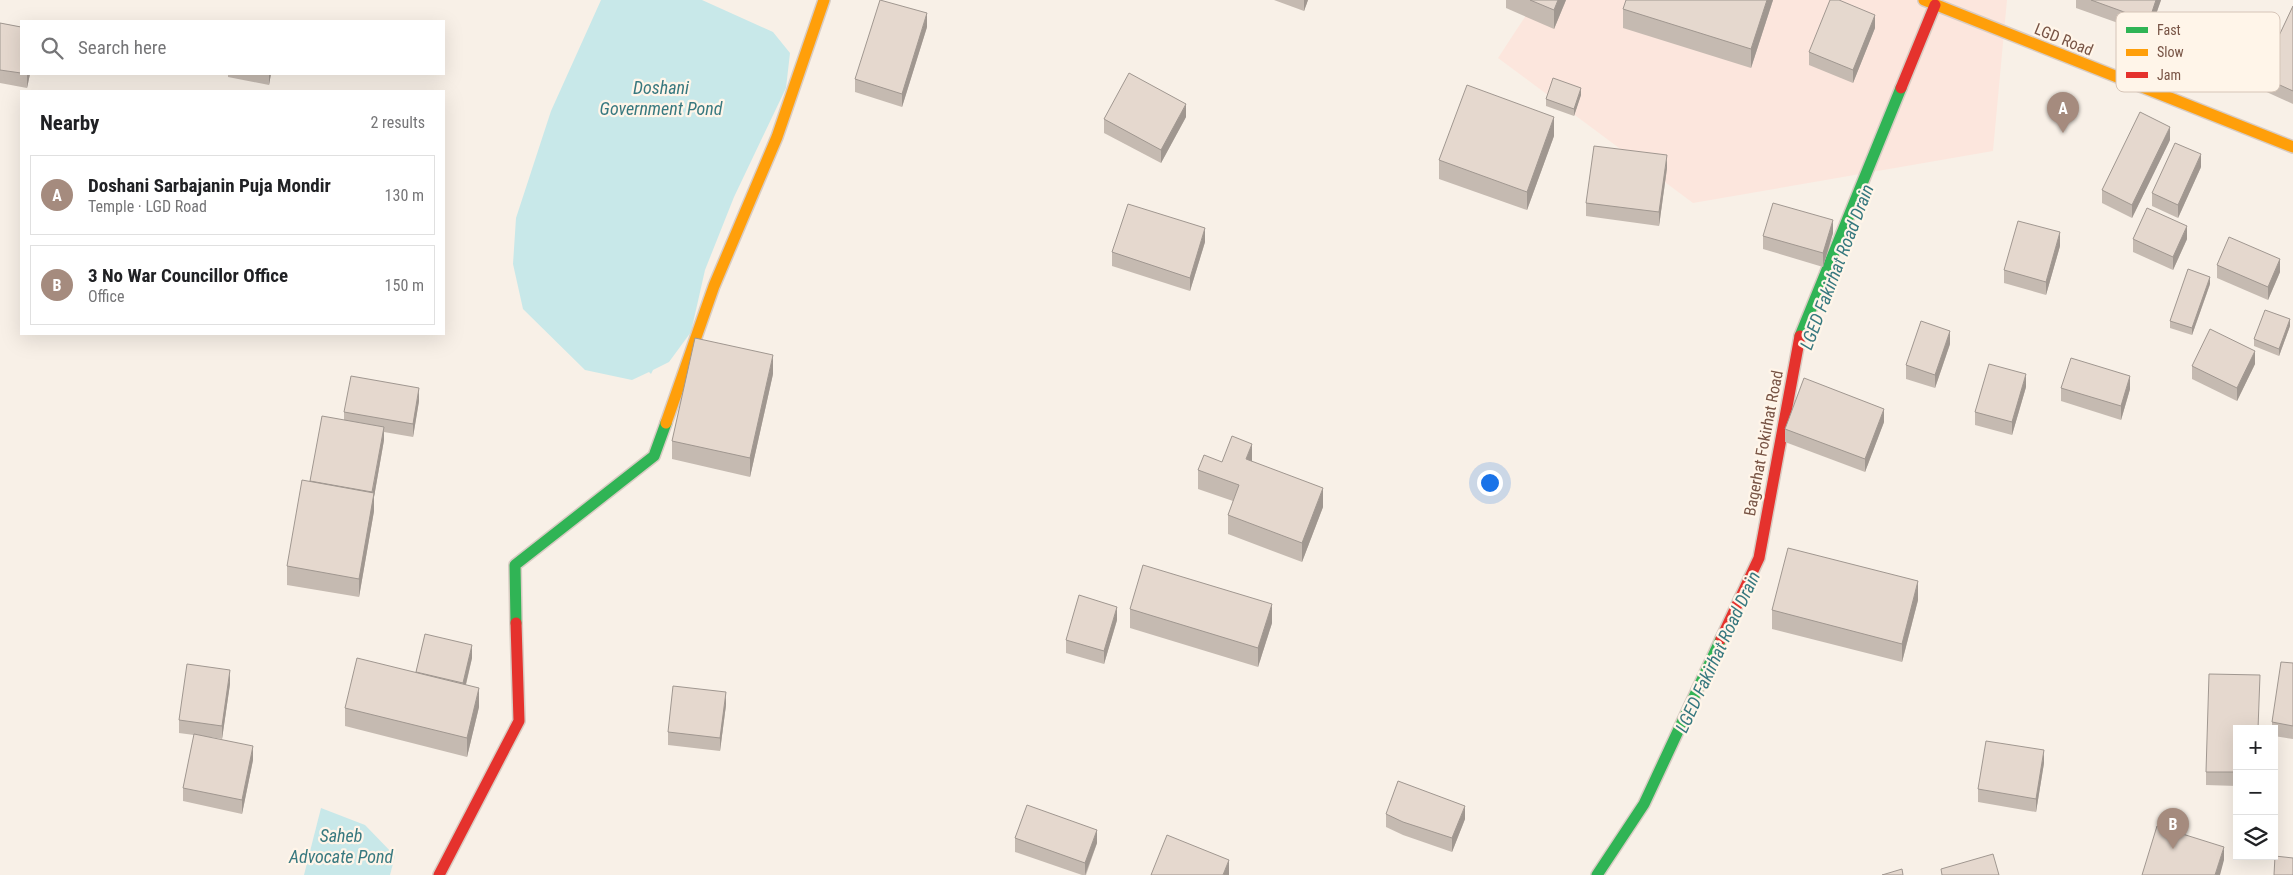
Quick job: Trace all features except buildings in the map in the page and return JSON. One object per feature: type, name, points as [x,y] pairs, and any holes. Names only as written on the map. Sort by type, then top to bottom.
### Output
[{"type":"street","points":[[439,875],[519,721],[515,565],[654,456],[714,286],[777,137],[824,0]]},
{"type":"street","name":"LGD Road","points":[[1924,0],[2116,77]]},
{"type":"street","name":"Bagerhat Fokirhat Road","points":[[1597,875],[1644,804],[1759,558],[1799,339],[1935,5]]},
{"type":"street","name":"LGD Road","points":[[2154,92],[2293,147]]},
{"type":"shaded area","points":[[1536,0],[2007,0],[1993,151],[1693,203],[1498,58]]},
{"type":"water","name":"Doshani Government Pond","points":[[601,0],[702,0],[773,32],[790,53],[786,88],[734,197],[705,270],[691,332],[669,362],[653,370],[651,374],[649,372],[632,380],[585,370],[523,309],[513,264],[516,218],[551,111]]},
{"type":"water","name":"Saheb Advocate Pond","points":[[321,808],[365,825],[395,856],[390,875],[304,875]]},
{"type":"traffic: fast","points":[[1800,336],[1901,88]]},
{"type":"traffic: fast","points":[[516,623],[515,565],[654,456],[666,423]]},
{"type":"traffic: fast","points":[[1597,875],[1644,804],[1721,639]]},
{"type":"traffic: slow","points":[[666,423],[714,286],[777,137],[824,0]]},
{"type":"traffic: slow","points":[[1924,0],[2116,76]]},
{"type":"traffic: slow","points":[[2155,92],[2293,147]]},
{"type":"traffic: jam","points":[[1901,88],[1935,5]]},
{"type":"traffic: jam","points":[[1721,639],[1759,558],[1800,336]]},
{"type":"traffic: jam","points":[[439,875],[519,721],[516,623]]},
{"type":"place","name":"Doshani Sarbajanin Puja Mondir","points":[[2063,133]]},
{"type":"place","name":"3 No War Councillor Office","points":[[2173,849]]},
{"type":"water label","name":"LGED Fakirhat Road Drain","points":[[1837,267]]},
{"type":"water label","name":"LGED Fakirhat Road Drain","points":[[1718,652]]}]
